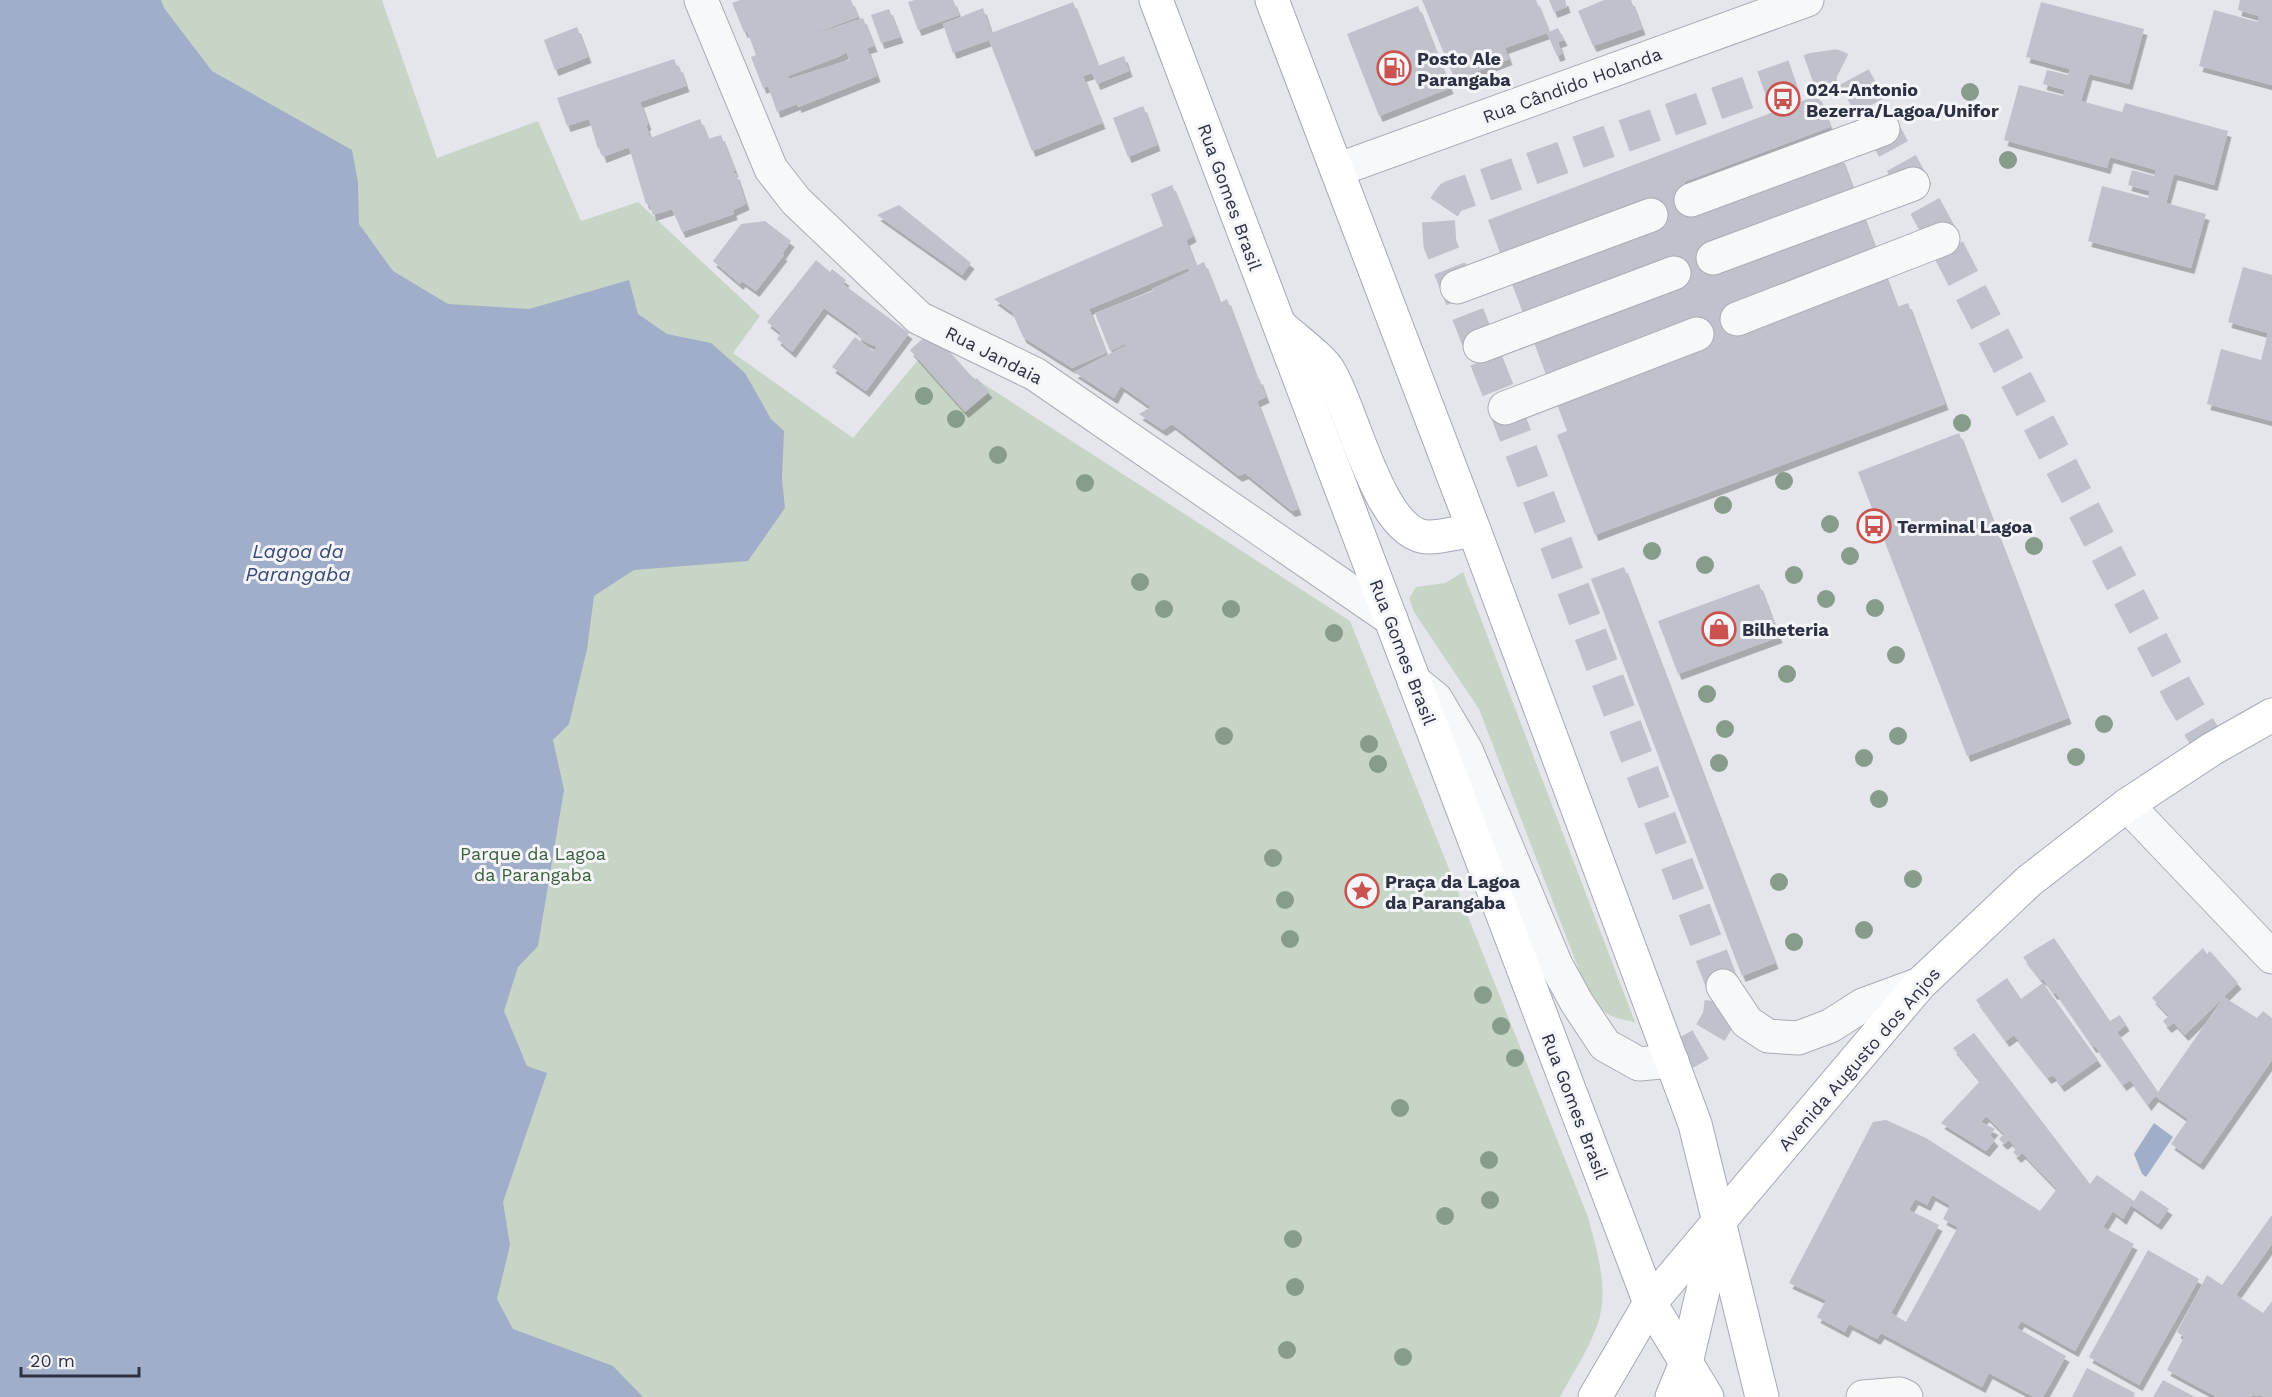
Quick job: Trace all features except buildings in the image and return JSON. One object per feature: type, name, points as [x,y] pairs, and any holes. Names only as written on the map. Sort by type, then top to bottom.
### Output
[{"type":"main road","name":"Rua Gomes Brasil","points":[[1156,0],[1650,1303],[1707,1397]]},
{"type":"main road","points":[[1272,0],[1474,530],[1695,1124],[1762,1397]]},
{"type":"main road","points":[[1277,322],[1329,370],[1377,485],[1391,512],[1408,530],[1427,538],[1474,530]]},
{"type":"main road","name":"Avenida Augusto dos Anjos","points":[[1595,1397],[1650,1303],[1920,984],[2029,881],[2127,805],[2212,749],[2272,715]]},
{"type":"main road","points":[[1672,1397],[1686,1363],[1719,1223]]},
{"type":"street","name":"Rua Jandaia","points":[[701,0],[771,169],[796,201],[919,318],[1035,374],[1390,619]]},
{"type":"street","name":"Rua Cândido Holanda","points":[[1337,170],[1807,0]]},
{"type":"street","points":[[1691,200],[1883,129]]},
{"type":"street","points":[[1713,258],[1913,184]]},
{"type":"street","points":[[1457,288],[1651,215]]},
{"type":"street","points":[[1737,319],[1943,239]]},
{"type":"street","points":[[1480,346],[1674,273]]},
{"type":"street","points":[[1505,408],[1697,334]]},
{"type":"street","points":[[1414,681],[1436,699],[1466,750],[1556,965],[1577,1003],[1605,1045],[1638,1064],[1672,1061]]},
{"type":"street","points":[[2127,805],[2272,957]]},
{"type":"street","points":[[1723,986],[1747,1022],[1768,1036],[1798,1038],[1830,1026],[1863,1005],[1920,984]]},
{"type":"street","points":[[1863,1397],[1900,1394],[1906,1397]]},
{"type":"green space","name":"Parque da Lagoa da Parangaba","points":[[0,0],[382,0],[437,158],[538,121],[581,221],[638,202],[760,316],[733,353],[853,438],[928,348],[1350,621],[1588,1217],[1596,1246],[1602,1289],[1600,1317],[1583,1356],[1560,1397],[0,1397]]},
{"type":"green space","points":[[1463,572],[1635,1022],[1606,1013],[1587,991],[1479,709],[1414,612],[1409,598],[1416,587],[1445,583]]},
{"type":"water","name":"Lagoa da Parangaba","points":[[0,0],[161,0],[164,8],[212,71],[352,150],[358,182],[359,224],[393,271],[448,304],[529,309],[629,280],[638,314],[667,334],[711,343],[745,373],[771,419],[784,431],[782,479],[785,508],[748,561],[634,570],[594,596],[587,649],[569,724],[553,740],[564,790],[538,946],[518,967],[504,1011],[527,1066],[547,1073],[503,1202],[510,1245],[497,1299],[513,1329],[613,1366],[643,1397],[0,1397]]},
{"type":"water","points":[[2154,1123],[2173,1137],[2146,1177],[2142,1174],[2134,1154]]},
{"type":"tunnel","points":[[1672,1061],[1705,1042],[1719,1018],[1723,986],[1505,408],[1440,244],[1438,216],[1451,197],[1814,69],[1835,66],[1853,75],[1943,239],[2179,693],[2212,749]]},
{"type":"tunnel","points":[[1651,215],[1691,200]]},
{"type":"tunnel","points":[[1674,273],[1713,258]]},
{"type":"tunnel","points":[[1697,334],[1737,319]]},
{"type":"place","name":"Posto Ale Parangaba","points":[[1394,68]]},
{"type":"place","name":"024-Antonio Bezerra/Lagoa/Unifor","points":[[1783,99]]},
{"type":"place","name":"Terminal Lagoa","points":[[1874,526]]},
{"type":"place","name":"Bilheteria","points":[[1719,629]]},
{"type":"place","name":"Praça da Lagoa da Parangaba","points":[[1362,891]]}]
